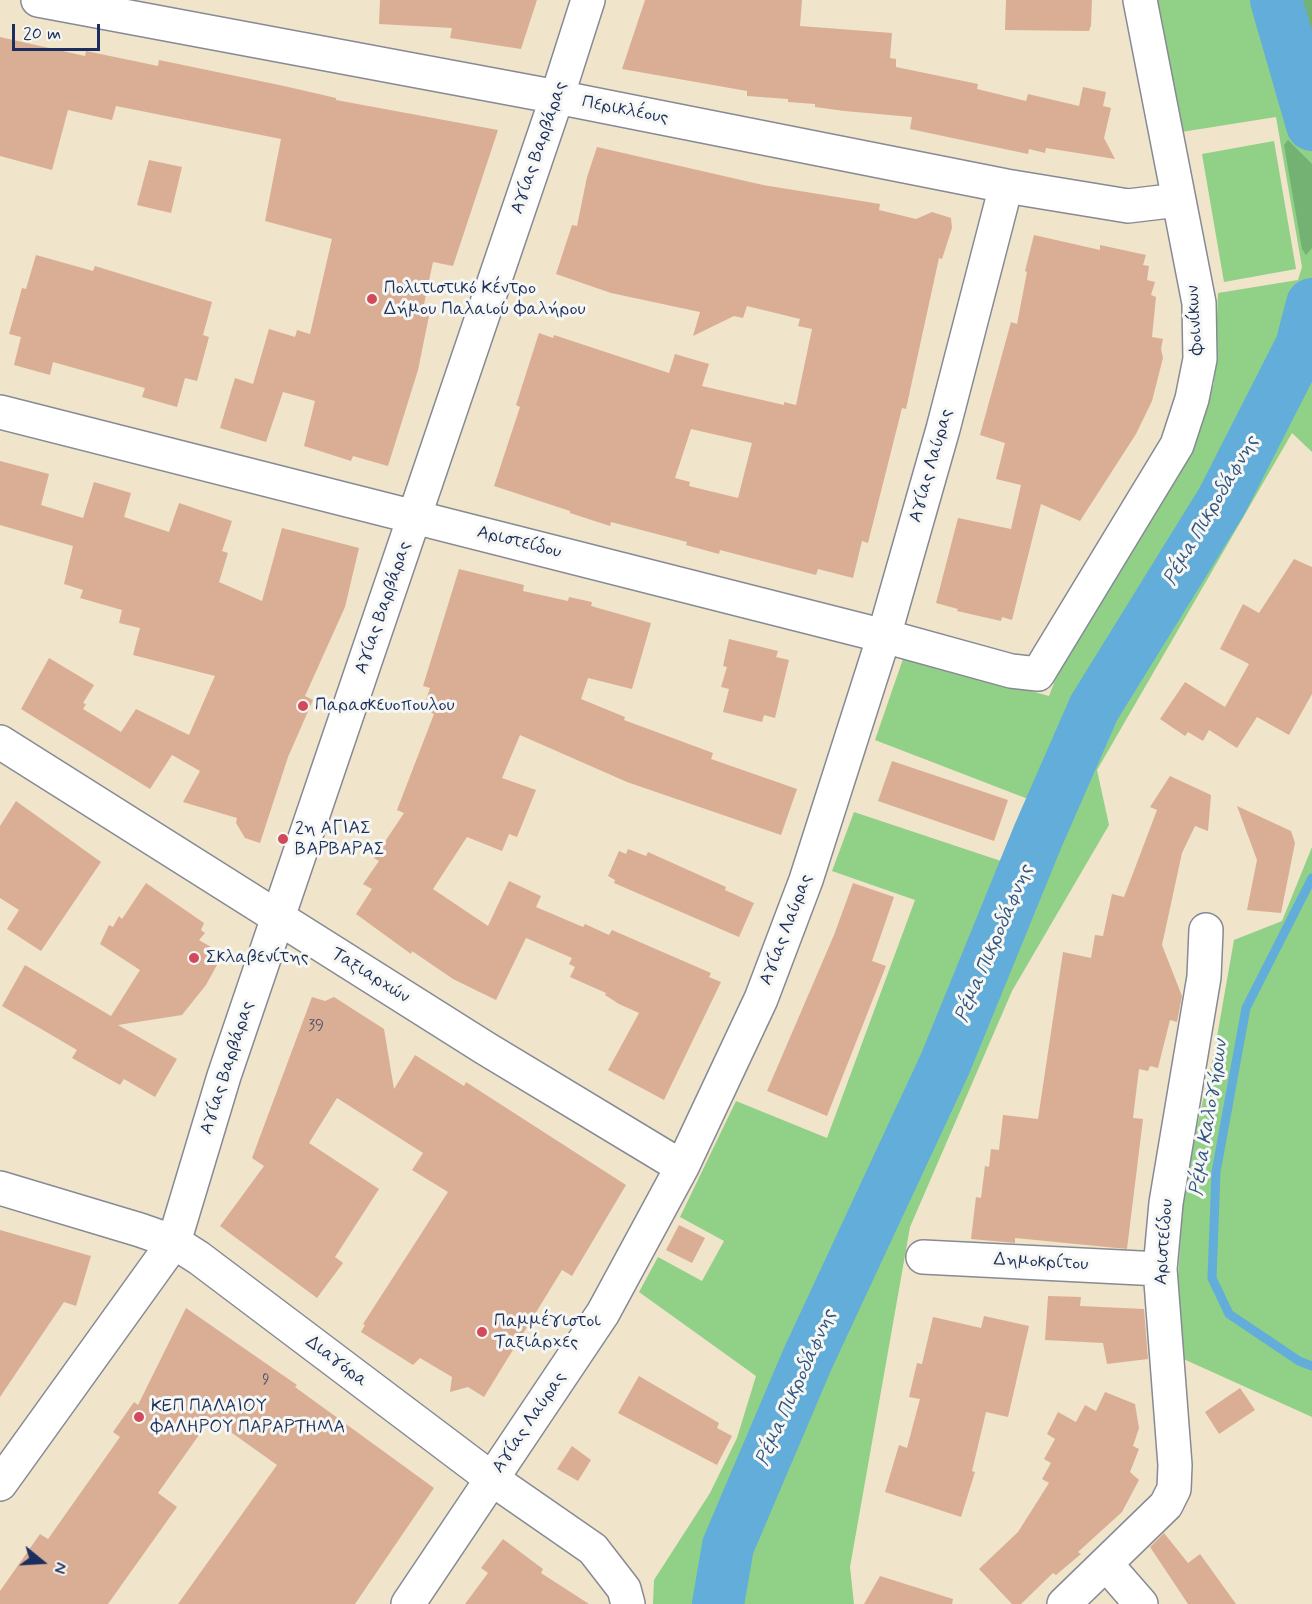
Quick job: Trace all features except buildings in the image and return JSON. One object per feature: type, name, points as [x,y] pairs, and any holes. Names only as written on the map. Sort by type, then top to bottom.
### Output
[{"type":"street","name":"Περικλέους","points":[[38,0],[557,97],[1006,186],[1128,206],[1178,200]]},
{"type":"street","name":"Αγίας Βαρβάρας","points":[[0,1484],[174,1242],[224,1076],[588,0]]},
{"type":"street","name":"Φοινίκων","points":[[1038,674],[1154,487],[1177,445],[1192,399],[1200,359],[1198,303],[1140,0]]},
{"type":"street","name":"Αγίας Λαύρας","points":[[408,1604],[603,1313],[682,1167],[725,1081],[765,988],[806,880],[884,636],[943,429],[1006,186]]},
{"type":"street","name":"Αριστείδου","points":[[0,412],[884,636],[1011,671],[1038,674]]},
{"type":"street","name":"Ταξιαρχών","points":[[0,742],[277,918],[682,1167]]},
{"type":"street","name":"Αριστείδου","points":[[1064,1604],[1107,1565],[1166,1505],[1174,1489],[1175,1465],[1160,1269],[1166,1203],[1204,976],[1206,930]]},
{"type":"street","name":"Διαγόρα","points":[[0,1188],[174,1242],[492,1479],[593,1549],[624,1589],[628,1604]]},
{"type":"street","name":"Δημοκρίτου","points":[[923,1257],[1160,1269]]},
{"type":"street","points":[[1107,1565],[1141,1604]]},
{"type":"green space","points":[[1156,0],[1312,0],[1312,452],[1292,433],[1097,770],[1109,825],[1012,991],[910,1227],[850,1567],[854,1604],[653,1604],[654,1580],[710,1493],[737,1438],[756,1376],[639,1292],[658,1257],[702,1281],[724,1241],[680,1217],[736,1101],[827,1138],[915,900],[832,871],[854,812],[1016,866],[1041,804],[875,740],[904,656],[1049,696],[1065,655],[1190,456],[1214,383],[1218,293],[1298,280],[1302,267],[1276,117],[1175,133]]},
{"type":"green space","points":[[1294,0],[1312,0],[1312,74],[1297,29]]},
{"type":"green space","points":[[1288,140],[1312,164],[1312,248],[1306,255],[1302,249],[1284,145]]},
{"type":"green space","points":[[1274,141],[1296,269],[1224,282],[1202,154]]},
{"type":"green space","points":[[1312,847],[1312,1417],[1179,1357],[1177,1289],[1185,1179],[1215,1048],[1234,940],[1282,921]]},
{"type":"waterway","name":"Ρέμα Πικροδάφνης","points":[[1276,0],[1312,125]]},
{"type":"waterway","name":"Ρέμα Πικροδάφνης","points":[[718,1604],[728,1546],[808,1358],[945,1064],[1038,836],[1094,708],[1222,501],[1301,346],[1312,304]]},
{"type":"waterway","name":"Ρέμα Καλογήρων","points":[[1312,878],[1246,1008],[1216,1172],[1212,1278],[1229,1314],[1299,1361],[1312,1366]]},
{"type":"place","name":"Πολιτιστικό Κέντρο Δήμου Παλαιού Φαλήρου","points":[[372,299]]},
{"type":"place","name":"Παρασκευοπουλου","points":[[303,706]]},
{"type":"place","name":"2η ΑΓΙΑΣ ΒΑΡΒΑΡΑΣ","points":[[283,839]]},
{"type":"place","name":"Σκλαβενίτης","points":[[194,958]]},
{"type":"place","name":"Παμμέγιστοι Ταξιάρχες","points":[[482,1332]]},
{"type":"place","name":"ΚΕΠ ΠΑΛΑΙΟΥ ΦΑΛΗΡΟΥ ΠΑΡΑΡΤΗΜΑ","points":[[139,1417]]}]
